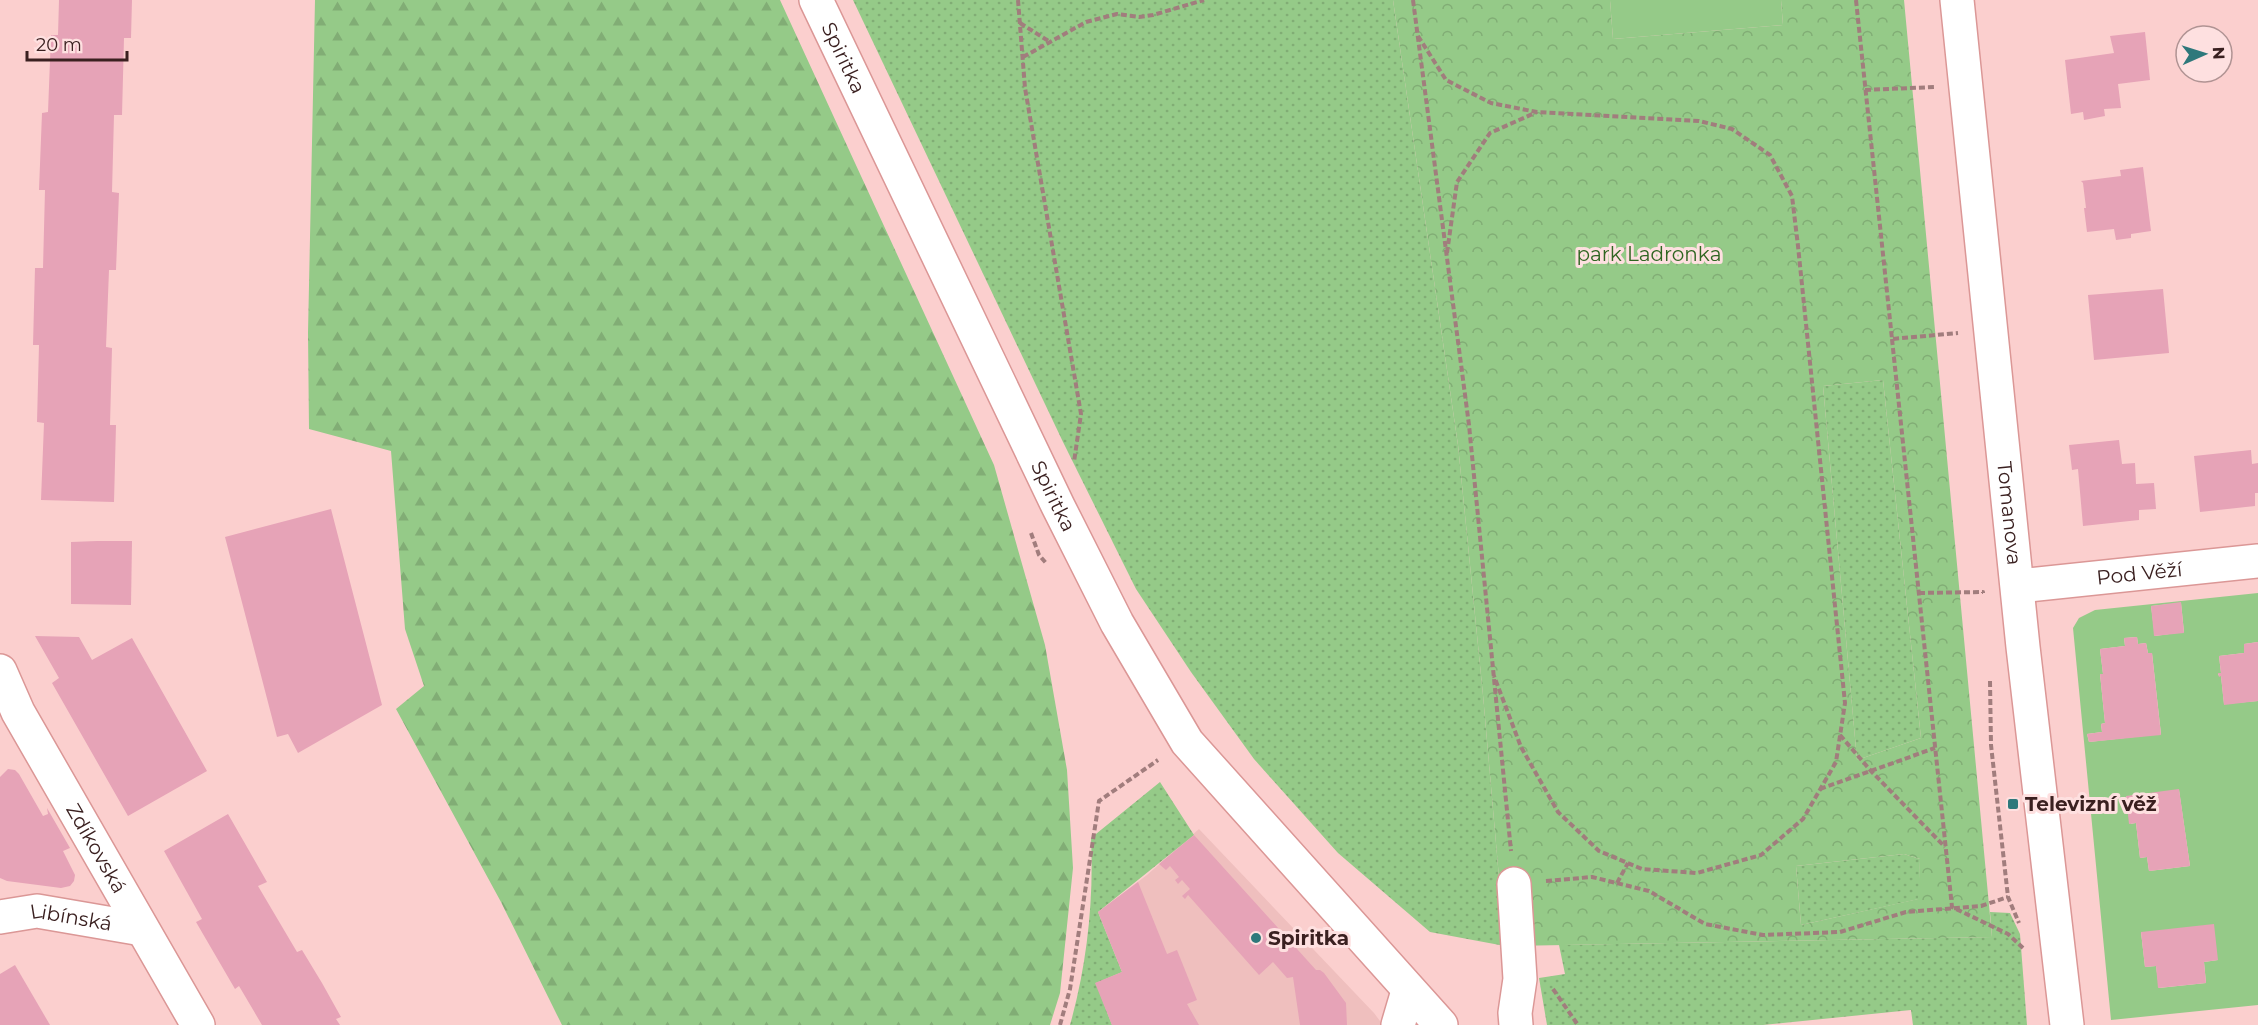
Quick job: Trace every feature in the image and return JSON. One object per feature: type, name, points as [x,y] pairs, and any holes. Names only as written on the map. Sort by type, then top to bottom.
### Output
[{"type":"street","name":"Spiritka","points":[[816,0],[1058,506],[1117,623],[1186,742],[1441,1025]]},
{"type":"street","name":"Tomanova","points":[[1957,0],[2023,647],[2067,1025]]},
{"type":"street","name":"Pod Věží","points":[[2018,585],[2258,561]]},
{"type":"street","name":"Zdíkovská","points":[[0,671],[18,712],[198,1025]]},
{"type":"street","points":[[1514,884],[1520,980],[1515,1013],[1516,1025]]},
{"type":"street","name":"Libínská","points":[[0,917],[37,911],[142,929]]},
{"type":"street","points":[[1398,1025],[1408,991]]},
{"type":"path","points":[[1018,0],[1025,88],[1082,414],[1072,479],[1058,506]]},
{"type":"path","points":[[1023,57],[1086,22],[1117,14],[1139,17],[1175,10],[1204,0]]},
{"type":"path","points":[[1413,0],[1469,425],[1514,884],[1592,877],[1649,891],[1704,924],[1763,935],[1840,932],[1906,912],[1982,906],[2008,897]]},
{"type":"path","points":[[1856,0],[1952,907]]},
{"type":"path","points":[[1020,23],[1050,42]]},
{"type":"path","points":[[1418,36],[1446,80],[1491,103],[1537,112],[1698,121],[1732,129],[1770,154],[1792,196],[1845,703],[1836,762],[1803,819],[1761,855],[1697,873],[1642,869],[1599,851],[1558,812],[1521,747],[1494,676]]},
{"type":"path","points":[[1865,90],[1965,85]]},
{"type":"path","points":[[1446,258],[1456,182],[1490,133],[1537,112]]},
{"type":"path","points":[[1892,339],[1990,330]]},
{"type":"path","points":[[1919,593],[1983,592],[1984,604]]},
{"type":"path","points":[[1990,675],[1991,745],[2008,897],[2022,930]]},
{"type":"path","points":[[1840,735],[1871,771],[1946,847]]},
{"type":"path","points":[[1060,1025],[1070,989],[1100,801],[1186,742]]},
{"type":"path","points":[[1820,789],[1935,748]]},
{"type":"path","points":[[1617,883],[1628,863]]},
{"type":"path","points":[[1952,907],[2008,934],[2030,955]]},
{"type":"shaded area","points":[[1199,829],[1383,1025],[1112,1025],[1095,983],[1122,971],[1098,912],[1147,875]]},
{"type":"green space","points":[[315,0],[780,0],[994,465],[1045,645],[1067,770],[1073,868],[1060,993],[1050,1025],[562,1025],[501,902],[396,709],[424,686],[405,629],[391,451],[309,429],[308,333]]},
{"type":"green space","points":[[853,0],[1393,0],[1458,445],[1505,946],[1430,932],[1338,853],[1254,759],[1191,672],[1136,589],[1063,442]]},
{"type":"green space","name":"park Ladronka","points":[[1393,0],[1610,0],[1613,39],[1783,25],[1781,0],[1904,0],[1992,937],[1505,946],[1458,445]],"holes":[[[1883,380],[1921,738],[1857,760],[1823,386]],[[1904,854],[1920,859],[1918,899],[1801,925],[1796,866]]]},
{"type":"green space","points":[[1610,0],[1781,0],[1783,25],[1613,39]]},
{"type":"green space","points":[[1883,380],[1921,738],[1857,760],[1823,386]]},
{"type":"green space","points":[[2258,593],[2258,642],[2244,644],[2244,653],[2219,656],[2221,673],[2218,674],[2221,676],[2224,704],[2258,701],[2258,1005],[2111,1020],[2073,628],[2079,618],[2095,610]],"holes":[[[2181,603],[2184,632],[2155,636],[2151,606]],[[2137,637],[2138,644],[2146,643],[2148,653],[2152,653],[2161,734],[2089,742],[2087,734],[2102,732],[2101,724],[2105,723],[2100,649],[2125,646],[2124,638]],[[2179,790],[2190,866],[2149,871],[2147,857],[2140,858],[2136,823],[2130,824]],[[2141,932],[2218,960],[2204,962],[2206,983],[2159,988],[2156,966],[2145,967]]]},
{"type":"green space","points":[[1160,782],[1194,835],[1098,912],[1122,972],[1096,983],[1112,1025],[1070,1025],[1081,979],[1088,932],[1091,838]]},
{"type":"green space","points":[[1904,854],[1920,859],[1919,899],[1801,925],[1796,866]]},
{"type":"green space","points":[[1990,912],[2010,913],[2020,934],[2027,1025],[1913,1025],[1911,1010],[1763,1025],[1547,1025],[1539,978],[1565,974],[1559,945],[1992,937]]},
{"type":"building","points":[[59,0],[132,0],[131,38],[124,38],[122,115],[114,115],[112,192],[119,193],[116,270],[109,270],[106,347],[112,348],[110,425],[116,425],[114,502],[41,500],[44,423],[37,422],[39,345],[33,345],[35,268],[43,268],[45,190],[39,190],[42,113],[48,112],[51,35],[58,35]]},
{"type":"building","points":[[2145,32],[2150,80],[2118,84],[2121,108],[2104,109],[2105,116],[2084,120],[2083,112],[2071,114],[2065,60],[2114,53],[2110,36]]},
{"type":"building","points":[[2143,167],[2151,231],[2131,234],[2131,238],[2116,240],[2114,229],[2087,232],[2084,208],[2086,208],[2081,181],[2121,176],[2120,170]]},
{"type":"building","points":[[2163,289],[2169,353],[2094,360],[2088,295]]},
{"type":"building","points":[[2119,440],[2122,464],[2135,463],[2136,484],[2154,483],[2156,509],[2139,510],[2139,520],[2083,526],[2078,469],[2072,470],[2069,445]]},
{"type":"building","points":[[2251,450],[2252,464],[2258,463],[2258,493],[2255,493],[2255,506],[2200,512],[2194,456]]},
{"type":"building","points":[[331,509],[382,705],[298,753],[288,734],[277,737],[225,537]]},
{"type":"building","points":[[132,541],[131,605],[71,604],[71,542]]},
{"type":"building","points":[[2181,602],[2184,633],[2154,636],[2151,606]]},
{"type":"building","points":[[35,636],[79,637],[92,660],[132,638],[207,771],[128,816],[52,683],[59,678]]},
{"type":"building","points":[[2137,637],[2138,644],[2146,643],[2148,653],[2152,653],[2161,735],[2089,742],[2087,734],[2102,732],[2101,724],[2105,723],[2100,649],[2125,646],[2124,638]]},
{"type":"building","points":[[2258,642],[2258,701],[2224,705],[2221,676],[2219,677],[2218,673],[2221,673],[2219,656],[2244,653],[2244,644]]},
{"type":"building","points":[[8,769],[15,770],[19,774],[43,816],[48,814],[47,808],[70,848],[63,851],[75,875],[70,886],[61,888],[7,881],[0,878],[0,777]]},
{"type":"building","points":[[2179,789],[2190,866],[2149,871],[2147,857],[2140,858],[2136,823],[2129,824],[2126,796]]},
{"type":"building","points":[[228,814],[267,882],[258,886],[297,952],[302,950],[322,983],[341,1017],[336,1019],[340,1025],[262,1025],[239,986],[235,989],[196,922],[202,919],[164,851]]},
{"type":"building","name":"Spiritka","points":[[1194,835],[1316,970],[1324,973],[1346,1003],[1347,1025],[1300,1025],[1293,977],[1287,978],[1273,962],[1259,975],[1188,895],[1185,899],[1182,896],[1190,889],[1182,880],[1178,884],[1175,880],[1179,877],[1170,866],[1166,870],[1159,864]]},
{"type":"building","points":[[1138,882],[1167,954],[1177,950],[1197,1000],[1187,1004],[1199,1025],[1112,1025],[1095,983],[1122,972],[1098,912]]},
{"type":"building","points":[[2214,924],[2218,960],[2204,962],[2206,983],[2158,988],[2156,966],[2145,967],[2141,932]]},
{"type":"building","points":[[15,965],[50,1025],[0,1025],[0,974]]},
{"type":"place","name":"Televizní věž","points":[[2013,804]]},
{"type":"place","name":"Spiritka","points":[[1256,938]]}]
